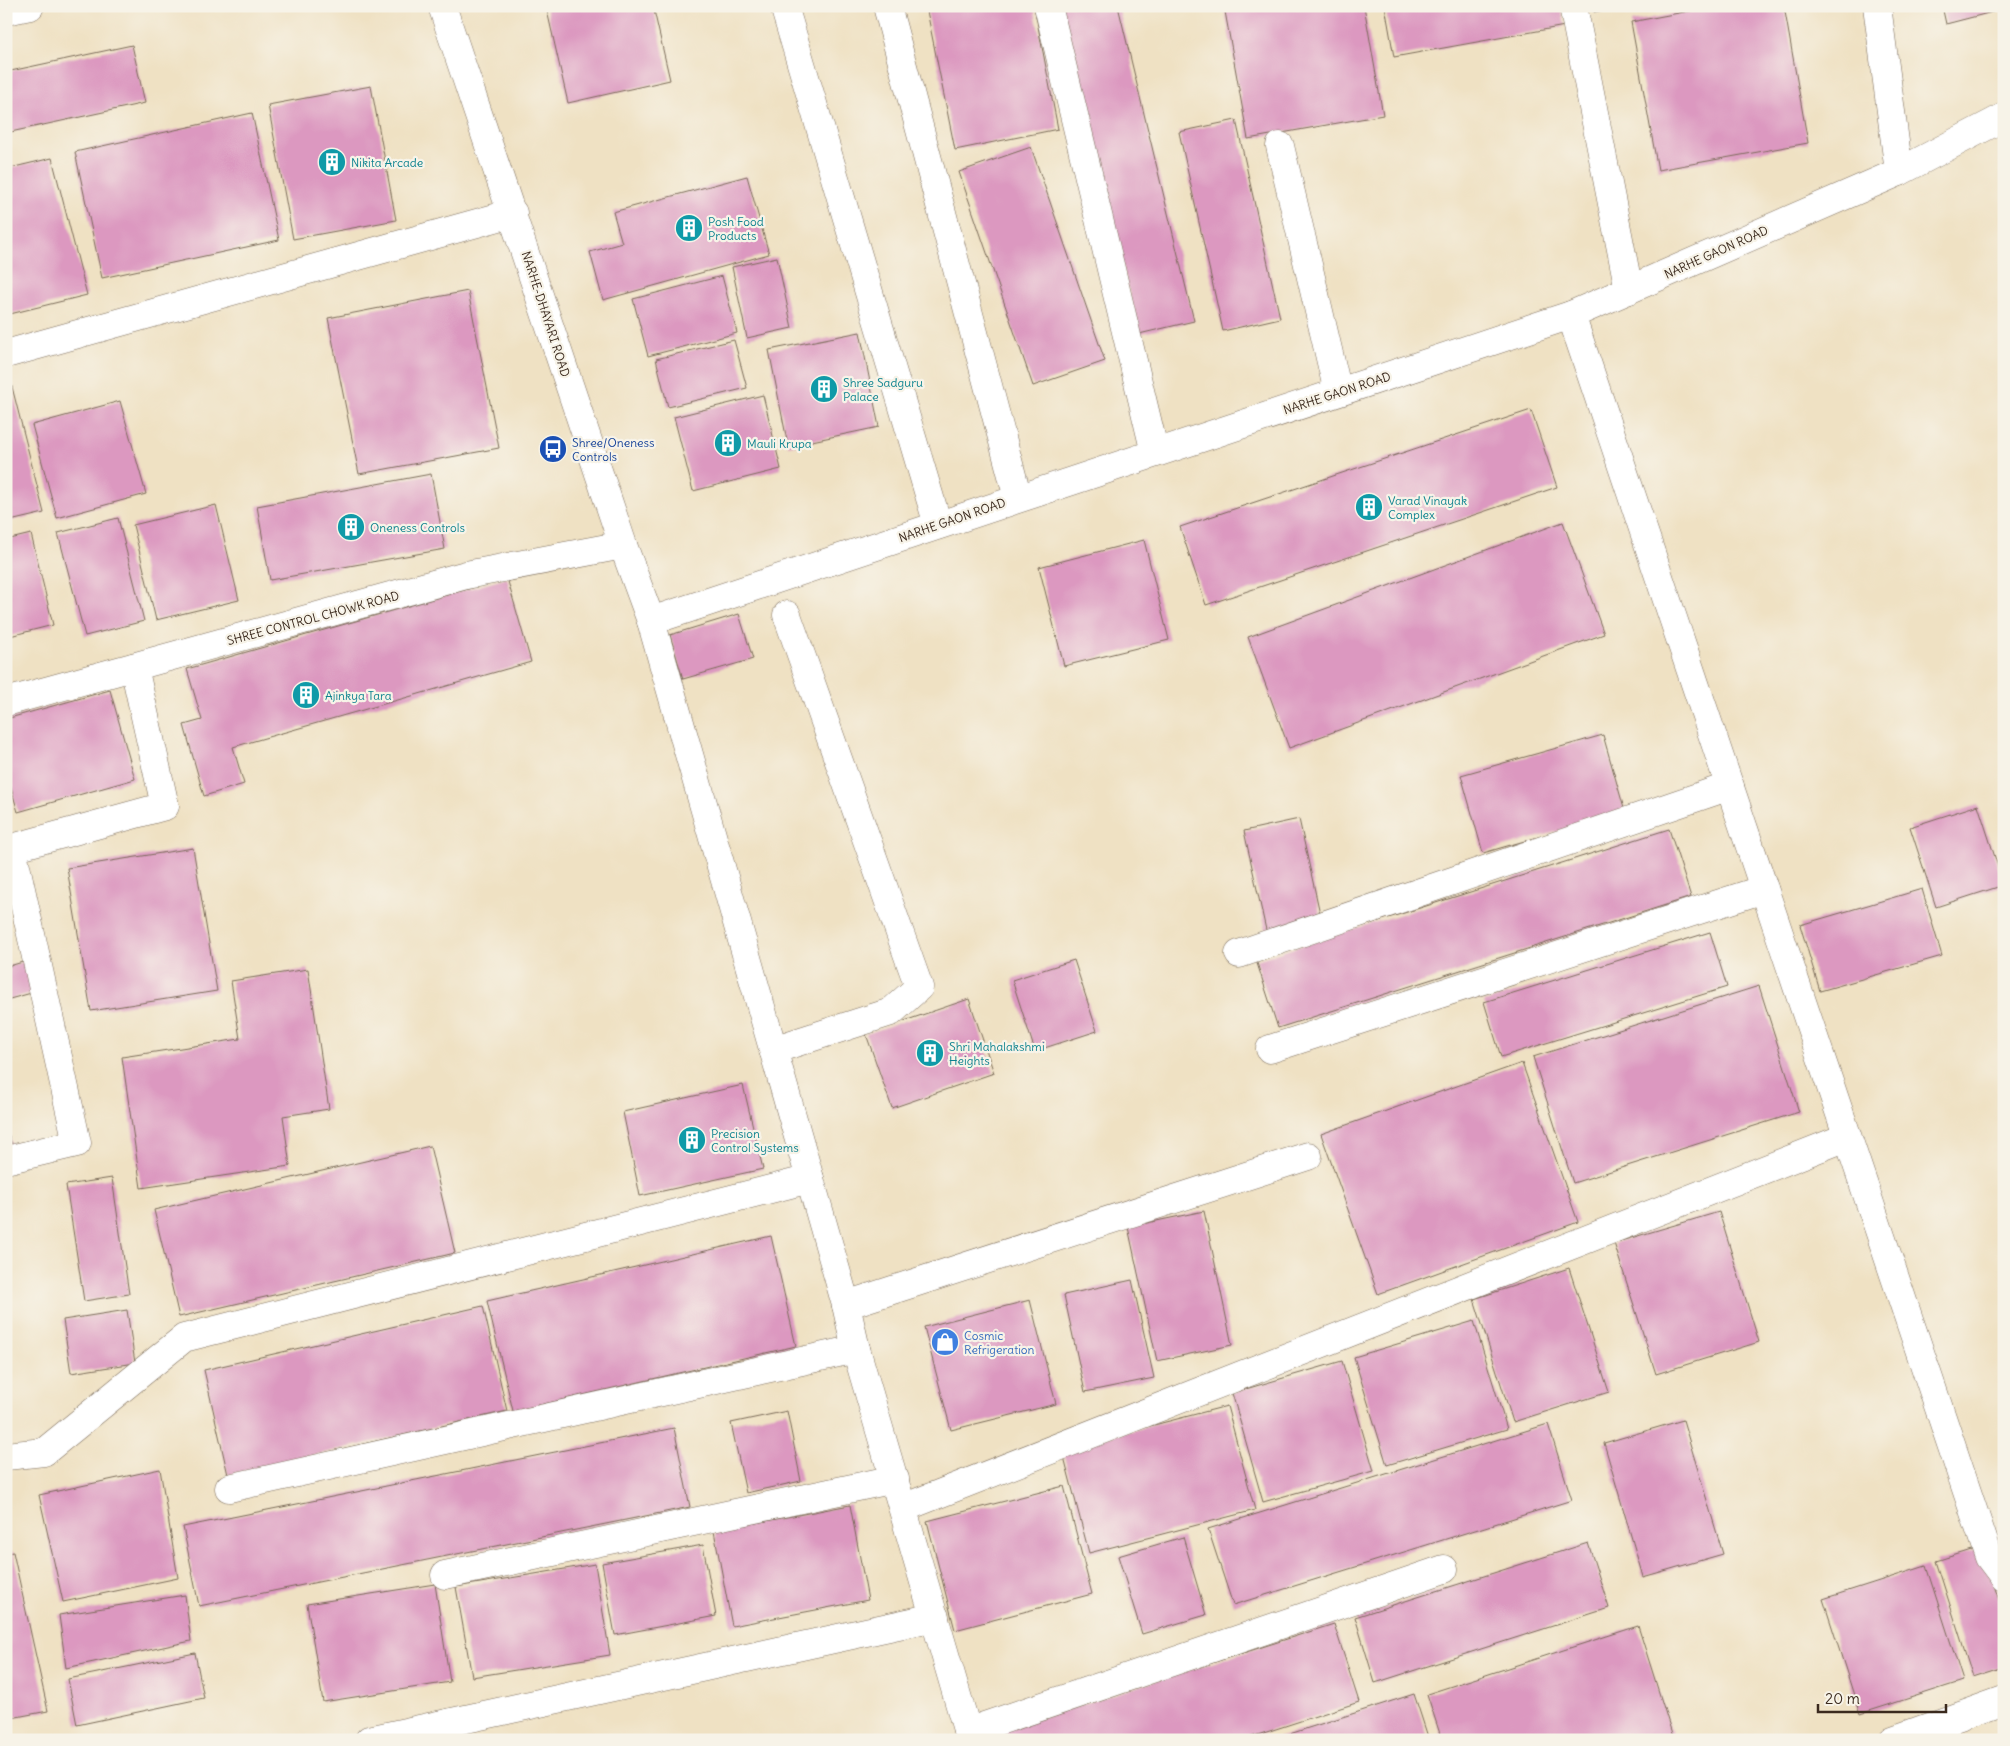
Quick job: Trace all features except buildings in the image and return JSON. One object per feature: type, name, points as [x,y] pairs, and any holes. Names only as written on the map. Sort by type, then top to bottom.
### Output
[{"type":"street","points":[[6,10],[30,6]]},
{"type":"street","name":"NARHE-DHAYARI ROAD","points":[[442,6],[623,545],[651,621],[846,1305],[856,1349],[968,1736]]},
{"type":"street","points":[[784,6],[938,525]]},
{"type":"street","points":[[887,6],[1018,498]]},
{"type":"street","points":[[1048,6],[1155,453]]},
{"type":"street","points":[[1574,6],[1629,290]]},
{"type":"street","points":[[1877,6],[1899,172]]},
{"type":"street","name":"NARHE GAON ROAD","points":[[651,621],[1571,315],[1899,172],[2004,117]]},
{"type":"street","points":[[1280,146],[1338,392]]},
{"type":"street","points":[[6,354],[513,213]]},
{"type":"street","points":[[1571,315],[1989,1558],[2004,1577]]},
{"type":"street","name":"SHREE CONTROL CHOWK ROAD","points":[[6,702],[466,575],[623,545]]},
{"type":"street","points":[[774,1050],[891,1012],[919,987],[787,615]]},
{"type":"street","points":[[6,1160],[77,1143],[12,848],[165,806],[134,667]]},
{"type":"street","points":[[1239,954],[1730,786]]},
{"type":"street","points":[[1270,1049],[1764,889]]},
{"type":"street","points":[[903,1508],[1847,1137]]},
{"type":"street","points":[[846,1305],[1308,1156]]},
{"type":"street","points":[[6,1456],[44,1452],[184,1338],[810,1179]]},
{"type":"street","points":[[229,1488],[856,1349]]},
{"type":"street","points":[[445,1575],[895,1479]]},
{"type":"street","points":[[968,1736],[1444,1569]]},
{"type":"street","points":[[370,1740],[935,1617]]},
{"type":"street","points":[[1893,1740],[2004,1700]]},
{"type":"place","name":"Nikita Arcade","points":[[332,162]]},
{"type":"place","name":"Posh Food Products","points":[[689,228]]},
{"type":"place","name":"Shree Sadguru Palace","points":[[824,389]]},
{"type":"place","name":"Mauli Krupa","points":[[728,443]]},
{"type":"place","name":"Shree/Oneness Controls","points":[[553,449]]},
{"type":"place","name":"Varad Vinayak Complex","points":[[1369,507]]},
{"type":"place","name":"Oneness Controls","points":[[351,527]]},
{"type":"place","name":"Ajinkya Tara","points":[[306,695]]},
{"type":"place","name":"Shri Mahalakshmi Heights","points":[[930,1053]]},
{"type":"place","name":"Precision Control Systems","points":[[692,1140]]},
{"type":"place","name":"Cosmic Refrigeration","points":[[945,1342]]}]
